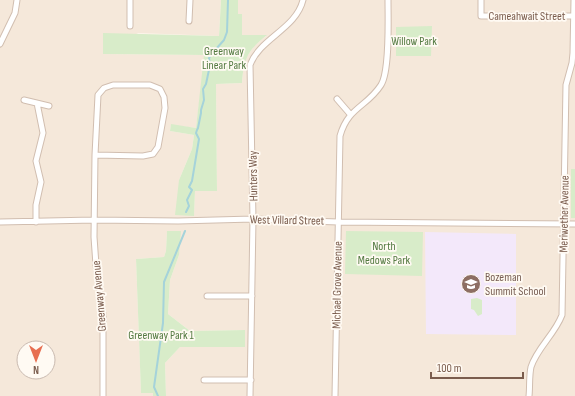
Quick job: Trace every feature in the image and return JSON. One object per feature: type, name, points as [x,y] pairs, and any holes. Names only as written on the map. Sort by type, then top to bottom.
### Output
[{"type":"street","points":[[0,44],[15,13],[17,0]]},
{"type":"street","points":[[130,0],[130,26]]},
{"type":"street","points":[[189,22],[190,0]]},
{"type":"street","name":"Hunters Way","points":[[250,396],[253,219],[250,65],[252,58],[291,22],[298,13],[303,0]]},
{"type":"street","name":"Michael Grove Avenue","points":[[335,396],[339,142],[344,124],[350,114],[372,96],[383,81],[387,65],[388,0]]},
{"type":"street","name":"Cameahwait Street","points":[[481,0],[481,16],[573,16]]},
{"type":"street","name":"Meriwether Avenue","points":[[530,396],[531,368],[534,359],[562,316],[566,85],[572,63],[574,0]]},
{"type":"street","points":[[113,85],[150,85],[160,89],[164,97],[165,108],[158,148],[153,154],[143,156],[95,155],[98,95],[104,88],[113,85]]},
{"type":"street","points":[[337,98],[350,114]]},
{"type":"street","points":[[24,100],[49,106]]},
{"type":"street","points":[[36,222],[36,205],[41,182],[36,160],[43,134],[37,103]]},
{"type":"street","name":"Greenway Avenue","points":[[95,155],[94,220],[96,265],[101,292],[103,315],[103,396]]},
{"type":"street","name":"West Villard Street","points":[[0,222],[253,219],[338,222],[575,224]]},
{"type":"street","points":[[206,296],[252,296]]},
{"type":"street","points":[[204,380],[251,380]]},
{"type":"shaded area","points":[[0,0],[221,0],[219,36],[138,33],[103,54],[205,55],[196,128],[171,125],[170,131],[194,135],[192,149],[179,180],[194,215],[195,191],[217,190],[216,84],[242,83],[245,59],[255,45],[266,36],[242,35],[242,14],[238,14],[238,0],[575,0],[575,396],[166,396],[165,363],[180,347],[245,346],[244,330],[190,331],[168,314],[170,280],[179,255],[180,231],[167,231],[166,251],[164,257],[136,259],[141,392],[153,393],[153,396],[0,396]]},
{"type":"shaded area","name":"Bozeman Summit School","points":[[425,232],[516,234],[516,335],[426,334]]},
{"type":"green space","name":"Greenway Linear Park","points":[[221,0],[238,0],[238,14],[242,14],[242,35],[267,35],[255,46],[248,56],[244,67],[242,83],[216,84],[217,191],[195,191],[194,216],[175,215],[179,180],[192,149],[194,135],[170,131],[171,124],[196,128],[204,55],[103,54],[103,33],[219,36]]},
{"type":"green space","name":"Willow Park","points":[[432,26],[431,56],[396,56],[396,27]]},
{"type":"green space","points":[[571,169],[575,169],[575,218],[571,218]]},
{"type":"green space","name":"Greenway Park 1","points":[[167,231],[181,231],[179,255],[170,280],[168,314],[190,331],[245,330],[245,347],[180,347],[165,363],[166,396],[153,396],[153,393],[141,393],[136,259],[164,257],[166,251]]},
{"type":"green space","name":"North Medows Park","points":[[346,231],[423,232],[422,276],[345,274]]},
{"type":"green space","points":[[477,298],[482,300],[482,314],[478,316],[474,310],[471,309],[471,299]]},
{"type":"waterway","points":[[216,49],[224,40],[227,32],[228,0]]},
{"type":"waterway","points":[[186,212],[189,206],[187,200],[192,190],[189,187],[192,181],[199,139],[196,133],[204,100],[203,89],[206,84],[210,65],[209,58],[212,54]]},
{"type":"waterway","points":[[158,396],[154,387],[163,323],[164,282],[185,231]]},
{"type":"place","name":"Bozeman Summit School","points":[[471,284]]}]
